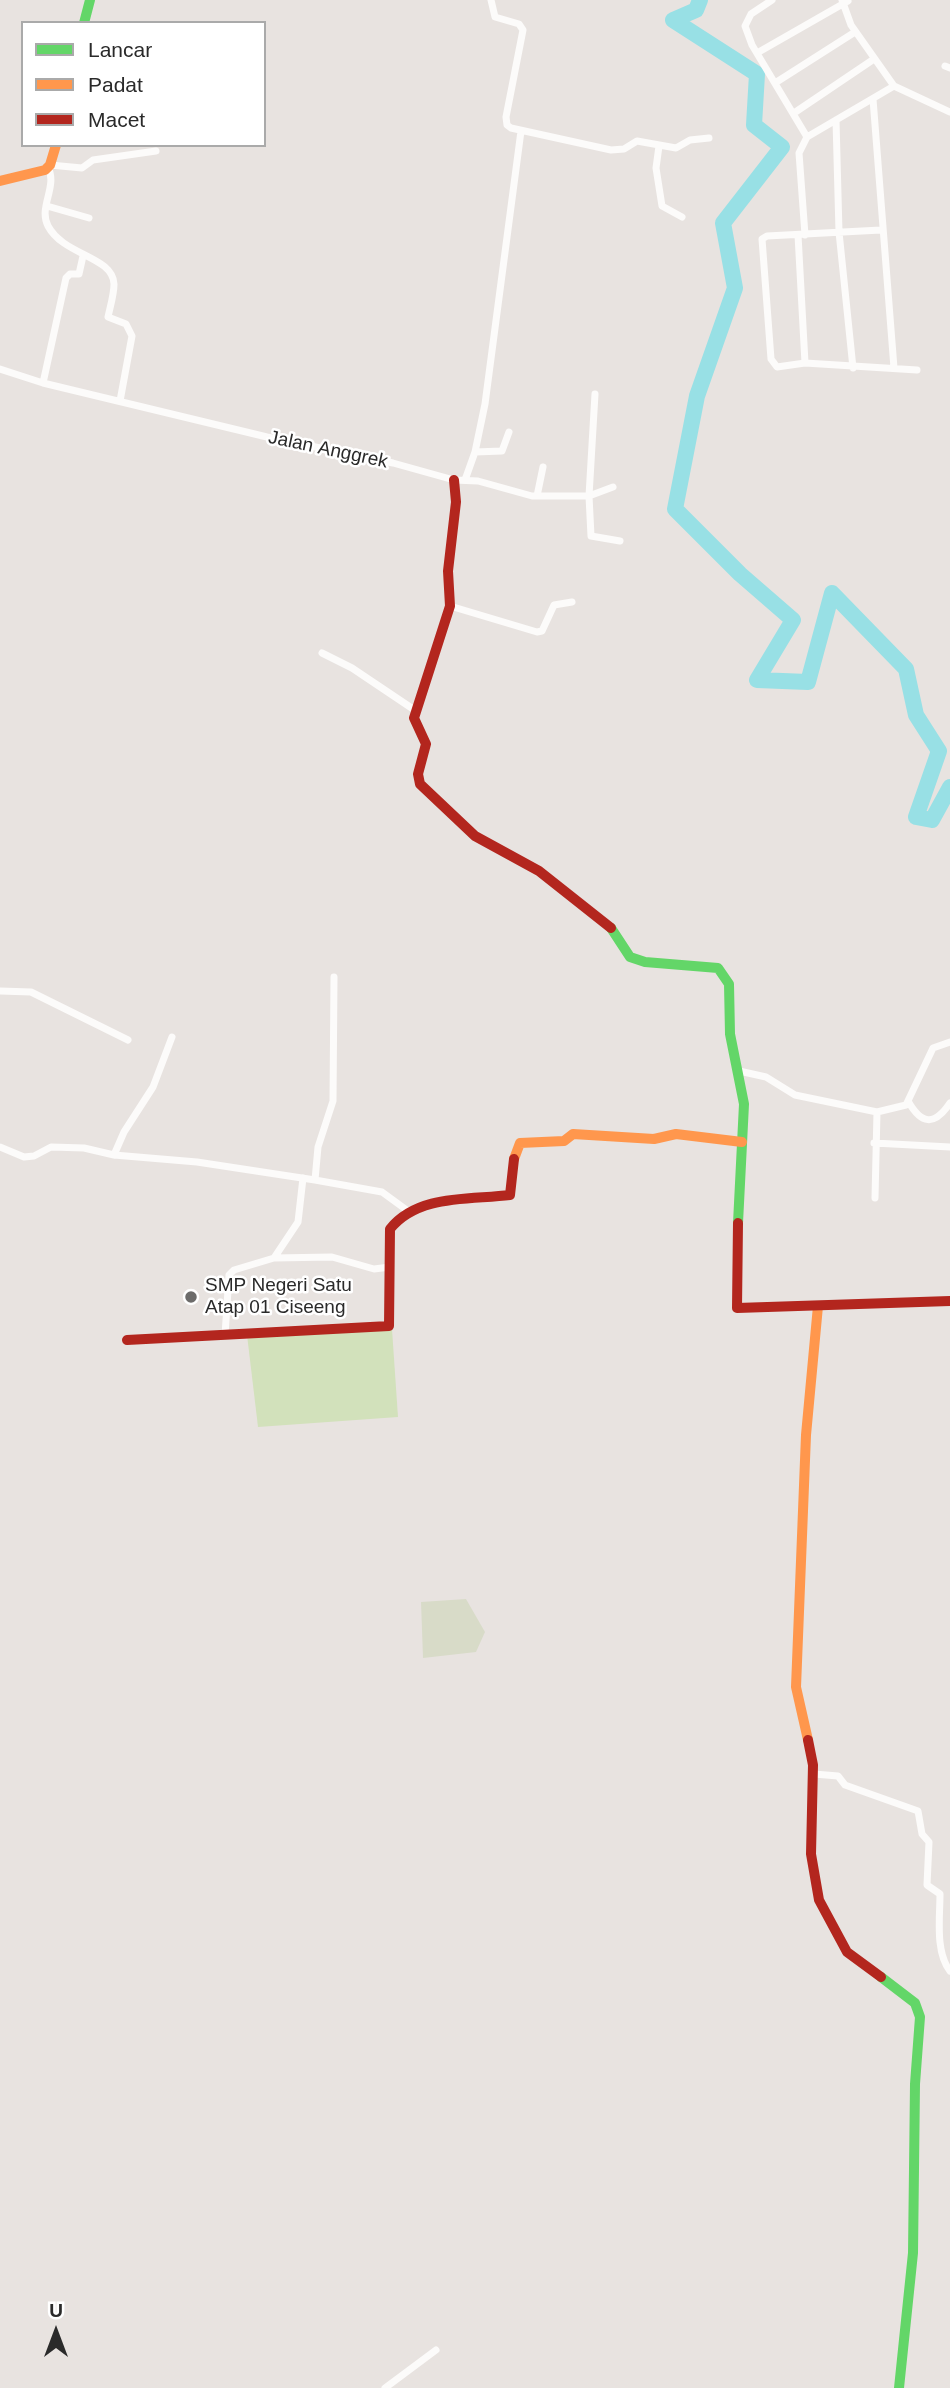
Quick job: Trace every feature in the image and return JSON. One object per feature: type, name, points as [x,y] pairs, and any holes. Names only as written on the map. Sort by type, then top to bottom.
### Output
[{"type":"street","points":[[85,21],[90,0]]},
{"type":"street","points":[[491,0],[495,18],[519,24],[523,30],[505,121],[511,128],[621,150],[637,141],[676,148],[690,140],[709,138]]},
{"type":"street","points":[[772,0],[746,19],[745,26],[757,52],[807,137]]},
{"type":"street","points":[[757,52],[845,1],[846,13],[855,32],[894,86],[950,112]]},
{"type":"street","points":[[775,83],[855,32]]},
{"type":"street","points":[[794,113],[874,59]]},
{"type":"street","points":[[805,363],[799,153],[807,137],[873,99],[880,91],[894,86]]},
{"type":"street","points":[[873,99],[881,230],[894,369]]},
{"type":"street","points":[[836,120],[839,232],[853,368]]},
{"type":"street","points":[[522,131],[486,396],[475,452],[460,480],[456,502],[449,571],[450,606],[416,711],[415,724],[426,744],[418,774],[420,784],[470,833],[549,878],[611,928],[630,957],[645,962],[721,970],[729,984],[730,1034],[744,1104],[737,1308],[950,1301]]},
{"type":"street","points":[[660,146],[656,168],[662,206],[682,217]]},
{"type":"street","points":[[55,147],[49,166],[51,188],[45,215],[49,228],[83,256],[105,264],[112,271],[114,285],[108,317],[126,324],[132,336],[120,401]]},
{"type":"street","points":[[0,181],[38,172],[49,166],[82,168],[93,160],[156,151]]},
{"type":"street","points":[[47,206],[89,218]]},
{"type":"street","points":[[881,230],[767,236],[760,244],[773,364],[777,367],[805,363],[917,370]]},
{"type":"street","points":[[43,383],[66,278],[70,274],[79,274],[83,256]]},
{"type":"street","name":"Jalan Anggrek","points":[[0,369],[43,383],[460,480],[537,496],[589,496]]},
{"type":"street","points":[[595,394],[589,496],[591,536],[621,541]]},
{"type":"street","points":[[475,452],[502,451],[509,432]]},
{"type":"street","points":[[537,496],[543,467]]},
{"type":"street","points":[[589,496],[612,486]]},
{"type":"street","points":[[450,606],[537,632],[543,629],[554,605],[572,602]]},
{"type":"street","points":[[322,653],[352,668],[416,711]]},
{"type":"street","points":[[315,1180],[318,1147],[333,1101],[334,977]]},
{"type":"street","points":[[0,991],[32,992],[128,1040]]},
{"type":"street","points":[[114,1156],[124,1132],[153,1087],[172,1037]]},
{"type":"street","points":[[739,1071],[766,1077],[795,1095],[877,1112],[899,1108],[908,1101],[933,1048],[950,1042]]},
{"type":"street","points":[[908,1101],[916,1116],[926,1121],[933,1119],[950,1103]]},
{"type":"street","points":[[875,1198],[874,1143],[877,1112]]},
{"type":"street","points":[[127,1340],[389,1326],[390,1229],[395,1220],[408,1211],[444,1202],[510,1195],[513,1189],[515,1152],[520,1143],[564,1141],[573,1133],[654,1139],[676,1133],[743,1142]]},
{"type":"street","points":[[874,1143],[950,1147]]},
{"type":"street","points":[[0,1147],[24,1157],[57,1147],[93,1149],[114,1156],[197,1162],[303,1178],[382,1192],[408,1211]]},
{"type":"street","points":[[274,1258],[298,1222],[303,1178]]},
{"type":"street","points":[[225,1335],[229,1275],[234,1270],[274,1258],[332,1257],[374,1269],[390,1267]]},
{"type":"street","points":[[818,1306],[806,1435],[796,1687],[814,1774],[812,1863],[815,1886],[825,1916],[847,1952],[915,2003],[920,2017],[915,2084],[913,2253],[899,2388]]},
{"type":"street","points":[[814,1774],[838,1776],[845,1785],[918,1811],[922,1834],[929,1842],[927,1885],[940,1894],[941,1947],[944,1964],[950,1971]]},
{"type":"street","points":[[386,2388],[436,2350]]},
{"type":"green space","points":[[392,1329],[398,1417],[258,1427],[247,1335]]},
{"type":"green space","points":[[466,1599],[485,1632],[476,1652],[423,1658],[421,1602]]},
{"type":"waterway","points":[[700,0],[696,10],[673,20],[757,74],[754,125],[782,147],[723,223],[735,288],[697,396],[675,509],[740,574],[793,620],[757,680],[808,682],[832,593],[906,669],[916,715],[939,751],[916,817],[932,820],[950,787]]},
{"type":"traffic: fast","points":[[85,21],[90,0]]},
{"type":"traffic: fast","points":[[611,928],[630,957],[645,962],[718,968],[729,984],[730,1034],[744,1104],[738,1223]]},
{"type":"traffic: fast","points":[[881,1977],[915,2003],[920,2017],[915,2084],[913,2253],[899,2388]]},
{"type":"traffic: slow","points":[[0,181],[45,170],[50,165],[55,147]]},
{"type":"traffic: slow","points":[[514,1159],[520,1143],[564,1141],[573,1134],[654,1139],[676,1134],[742,1142]]},
{"type":"traffic: slow","points":[[808,1740],[796,1687],[806,1435],[818,1306]]},
{"type":"traffic: jam","points":[[454,480],[456,502],[448,571],[450,606],[414,718],[426,744],[418,774],[420,784],[475,836],[539,871],[611,928]]},
{"type":"traffic: jam","points":[[127,1340],[389,1326],[390,1229],[402,1218],[430,1204],[510,1195],[514,1159]]},
{"type":"traffic: jam","points":[[738,1223],[737,1308],[950,1301]]},
{"type":"traffic: jam","points":[[808,1740],[813,1765],[811,1854],[819,1900],[847,1952],[881,1977]]},
{"type":"place","name":"SMP Negeri Satu Atap 01 Ciseeng","points":[[191,1297]]}]
